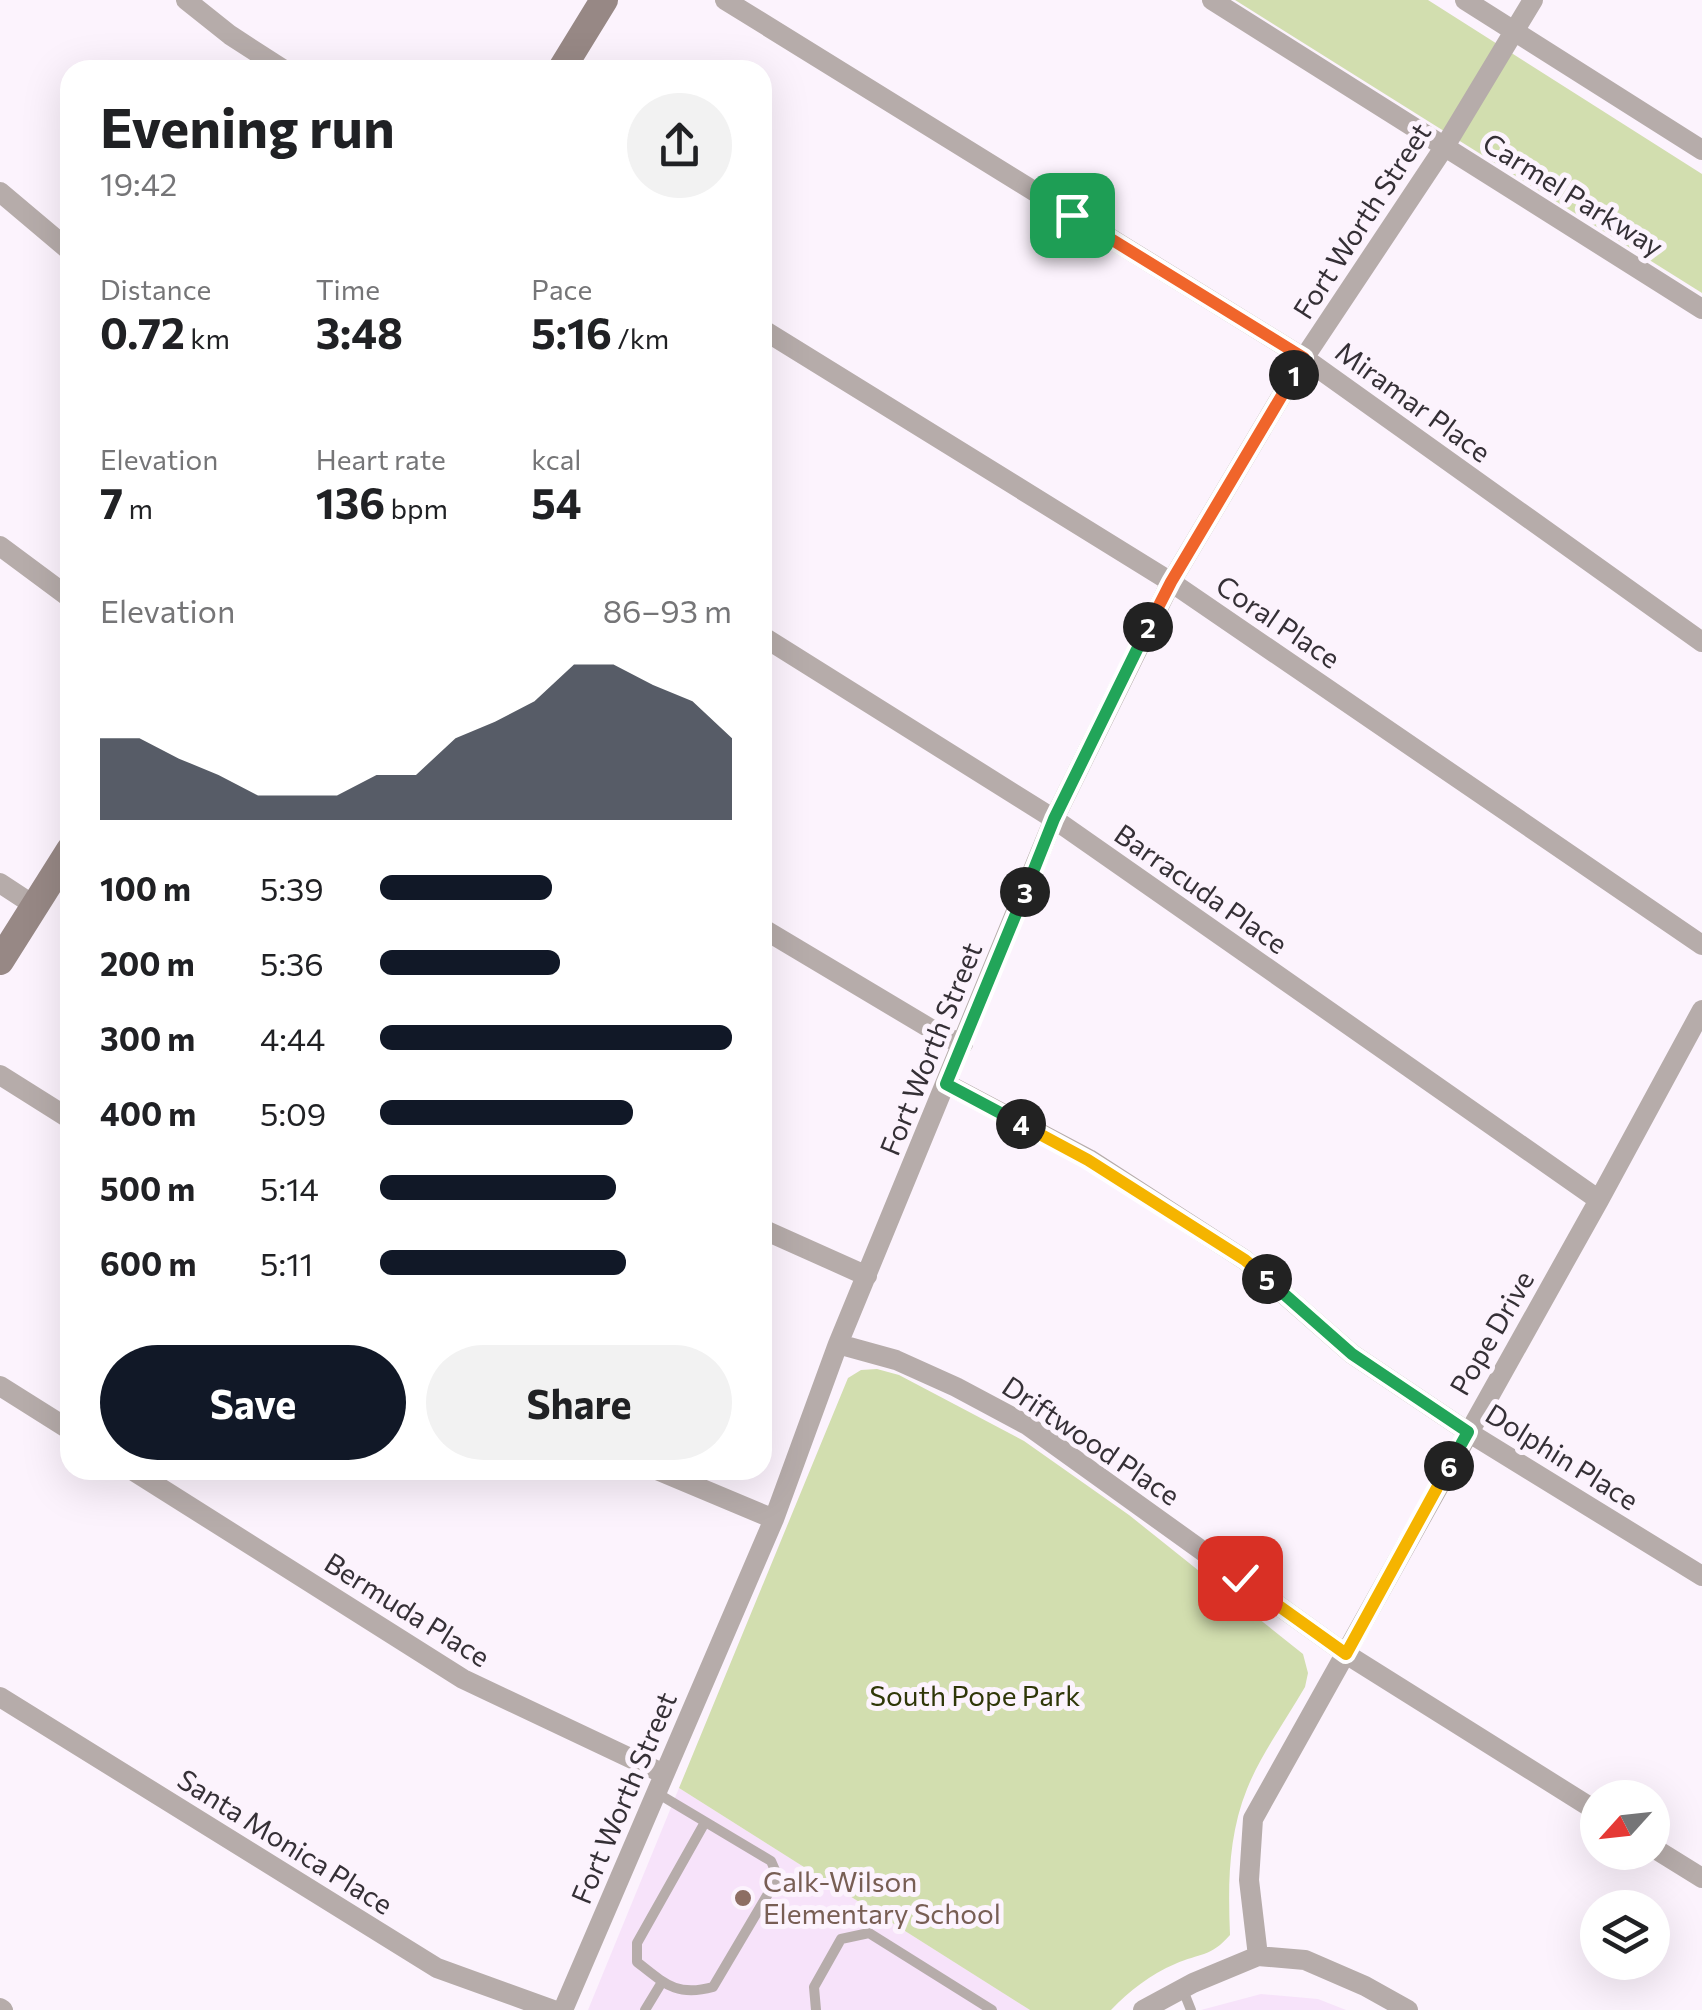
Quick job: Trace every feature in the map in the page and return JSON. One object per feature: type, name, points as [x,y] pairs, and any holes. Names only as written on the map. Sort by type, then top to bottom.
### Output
[{"type":"main road","points":[[566,60],[604,0]]},
{"type":"main road","points":[[0,961],[60,866]]},
{"type":"street","points":[[186,0],[269,60]]},
{"type":"street","name":"Miramar Place","points":[[725,0],[1304,358],[1702,642]]},
{"type":"street","name":"Carmel Parkway","points":[[1212,0],[1702,309]]},
{"type":"street","points":[[1465,0],[1702,150]]},
{"type":"street","name":"Fort Worth Street","points":[[564,2010],[774,1519],[838,1344],[1054,819],[1171,582],[1304,358],[1445,146],[1534,0]]},
{"type":"street","points":[[0,192],[60,243]]},
{"type":"street","name":"Coral Place","points":[[772,335],[1171,582],[1702,945]]},
{"type":"street","points":[[0,546],[60,591]]},
{"type":"street","name":"Barracuda Place","points":[[772,642],[1054,819],[1599,1200]]},
{"type":"street","points":[[0,883],[34,906]]},
{"type":"street","points":[[772,934],[940,1035],[963,1044]]},
{"type":"street","name":"Pope Drive","points":[[1258,1956],[1249,1880],[1253,1819],[1702,1010]]},
{"type":"street","points":[[0,1076],[60,1113]]},
{"type":"street","name":"Dolphin Place","points":[[946,1084],[1088,1160],[1245,1260],[1352,1354],[1468,1432],[1702,1576]]},
{"type":"street","points":[[772,1233],[867,1276]]},
{"type":"street","name":"Driftwood Place","points":[[838,1344],[896,1360],[1027,1426],[1346,1654],[1580,1801]]},
{"type":"street","points":[[0,1386],[60,1424]]},
{"type":"street","name":"Bermuda Place","points":[[148,1480],[462,1679],[661,1784]]},
{"type":"street","points":[[681,1480],[774,1519]]},
{"type":"street","name":"Santa Monica Place","points":[[0,1698],[437,1968],[553,2010]]},
{"type":"street","points":[[1670,1858],[1702,1878]]},
{"type":"street","points":[[1143,2010],[1258,1956],[1305,1960],[1408,2010]]},
{"type":"lane","points":[[661,1784],[704,1824],[772,1862],[778,1876],[713,1987],[690,1994],[662,1982],[637,1962],[637,1943],[704,1824]]},
{"type":"lane","points":[[816,2010],[814,1987],[841,1939],[869,1934],[992,2010]]},
{"type":"lane","points":[[645,2010],[662,1982]]},
{"type":"lane","points":[[1182,1989],[1191,2010]]},
{"type":"shaded area","name":"Calk-Wilson Elementary School","points":[[679,1788],[1030,2010],[588,2010]]},
{"type":"shaded area","points":[[1261,1994],[1318,1999],[1346,2010],[1201,2010]]},
{"type":"green space","points":[[1235,0],[1428,0],[1702,174],[1702,293]]},
{"type":"green space","name":"South Pope Park","points":[[877,1369],[899,1375],[1024,1441],[1129,1515],[1303,1654],[1308,1673],[1305,1687],[1253,1776],[1236,1825],[1229,1879],[1230,1935],[1211,1951],[1149,1978],[1111,2010],[1030,2010],[679,1788],[848,1378],[861,1370]]},
{"type":"place","name":"Calk-Wilson Elementary School","points":[[743,1898]]},
{"type":"route","points":[[1072,215],[1304,358],[1171,582],[1112,701],[1054,819],[946,1084],[1088,1160],[1245,1260],[1352,1354],[1468,1432],[1346,1654],[1240,1578]]}]
